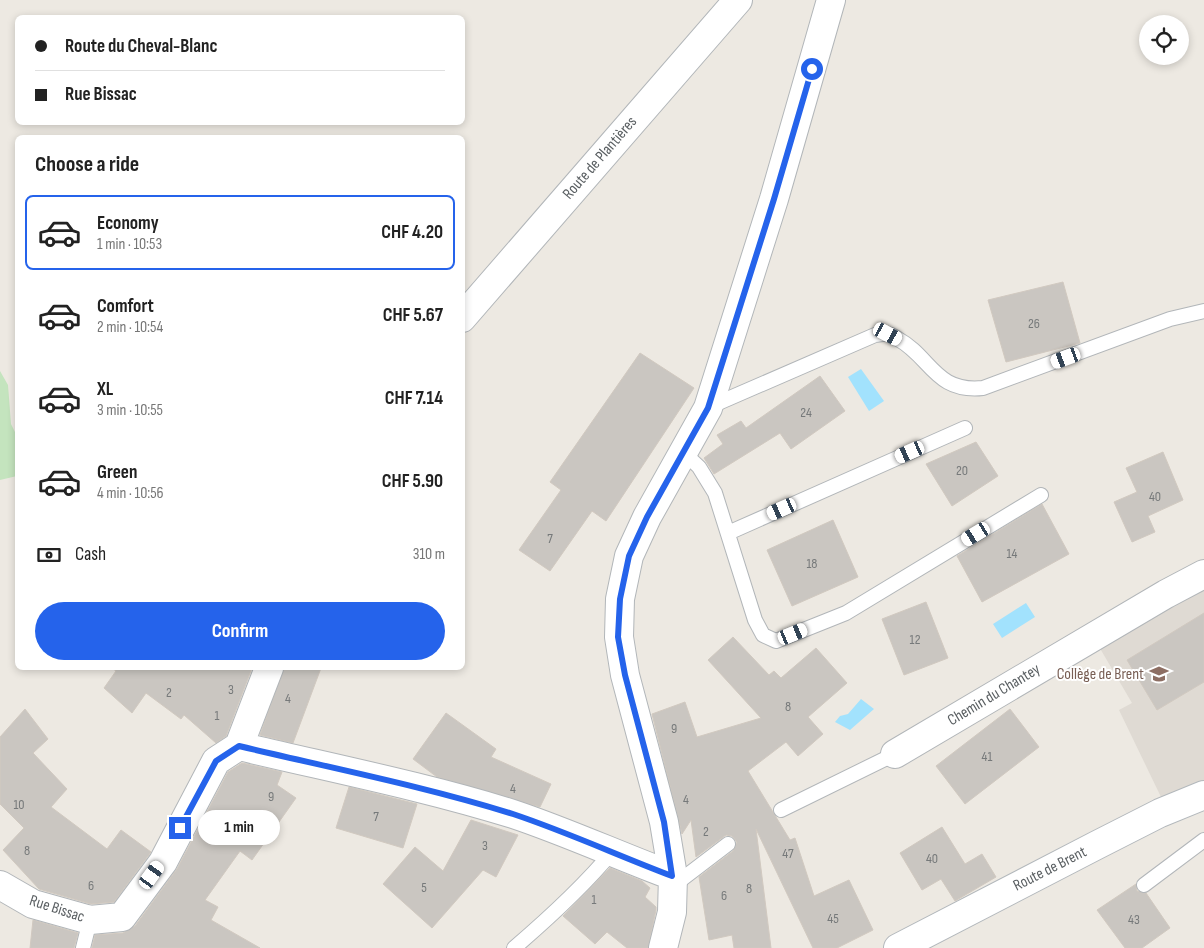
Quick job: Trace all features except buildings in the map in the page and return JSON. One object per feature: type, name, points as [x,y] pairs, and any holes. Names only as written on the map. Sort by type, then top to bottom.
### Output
[{"type":"street","name":"Route de Plantières","points":[[465,315],[738,0]]},
{"type":"street","points":[[663,948],[672,912],[673,881],[664,822],[625,675],[618,637],[620,599],[629,556],[647,517],[708,408],[774,199],[831,0]]},
{"type":"street","name":"Chemin du Chantey","points":[[894,754],[1166,594],[1204,574]]},
{"type":"street","points":[[268,670],[239,746],[427,789],[514,815],[613,851],[673,881]]},
{"type":"street","name":"Rue Bissac","points":[[0,885],[33,904],[90,920],[122,917],[163,862],[216,761],[239,746]]},
{"type":"street","name":"Route de Brent","points":[[898,948],[1144,821],[1204,796]]},
{"type":"lane","points":[[708,408],[875,335],[888,334],[904,342],[937,376],[970,389],[983,388],[1170,319],[1204,311]]},
{"type":"lane","points":[[728,533],[965,428]]},
{"type":"lane","points":[[684,453],[699,467],[715,493],[755,620],[762,635],[776,641],[846,613],[1041,495]]},
{"type":"lane","name":"Chemin du Chantey","points":[[781,810],[894,754]]},
{"type":"lane","points":[[1144,885],[1204,840]]},
{"type":"lane","points":[[673,881],[728,844]]},
{"type":"lane","points":[[514,948],[589,879],[613,851]]},
{"type":"lane","points":[[83,948],[90,920]]},
{"type":"shaded area","name":"Collège de Brent","points":[[1204,587],[1204,780],[1161,797],[1119,710],[1132,703],[1098,645]]},
{"type":"green space","points":[[0,371],[8,385],[11,424],[15,432],[15,476],[0,480]]},
{"type":"water","points":[[861,369],[884,401],[869,411],[848,377]]},
{"type":"water","points":[[1026,603],[1035,617],[1002,638],[993,624]]},
{"type":"water","points":[[861,699],[874,709],[850,730],[835,722],[840,716],[848,714]]},
{"type":"place","name":"Collège de Brent","points":[[1159,674]]},
{"type":"route","points":[[180,828],[216,761],[239,746],[427,789],[462,799],[514,815],[613,851],[672,876],[664,822],[625,675],[618,637],[620,599],[629,556],[647,517],[708,408],[774,199],[812,69]]}]
